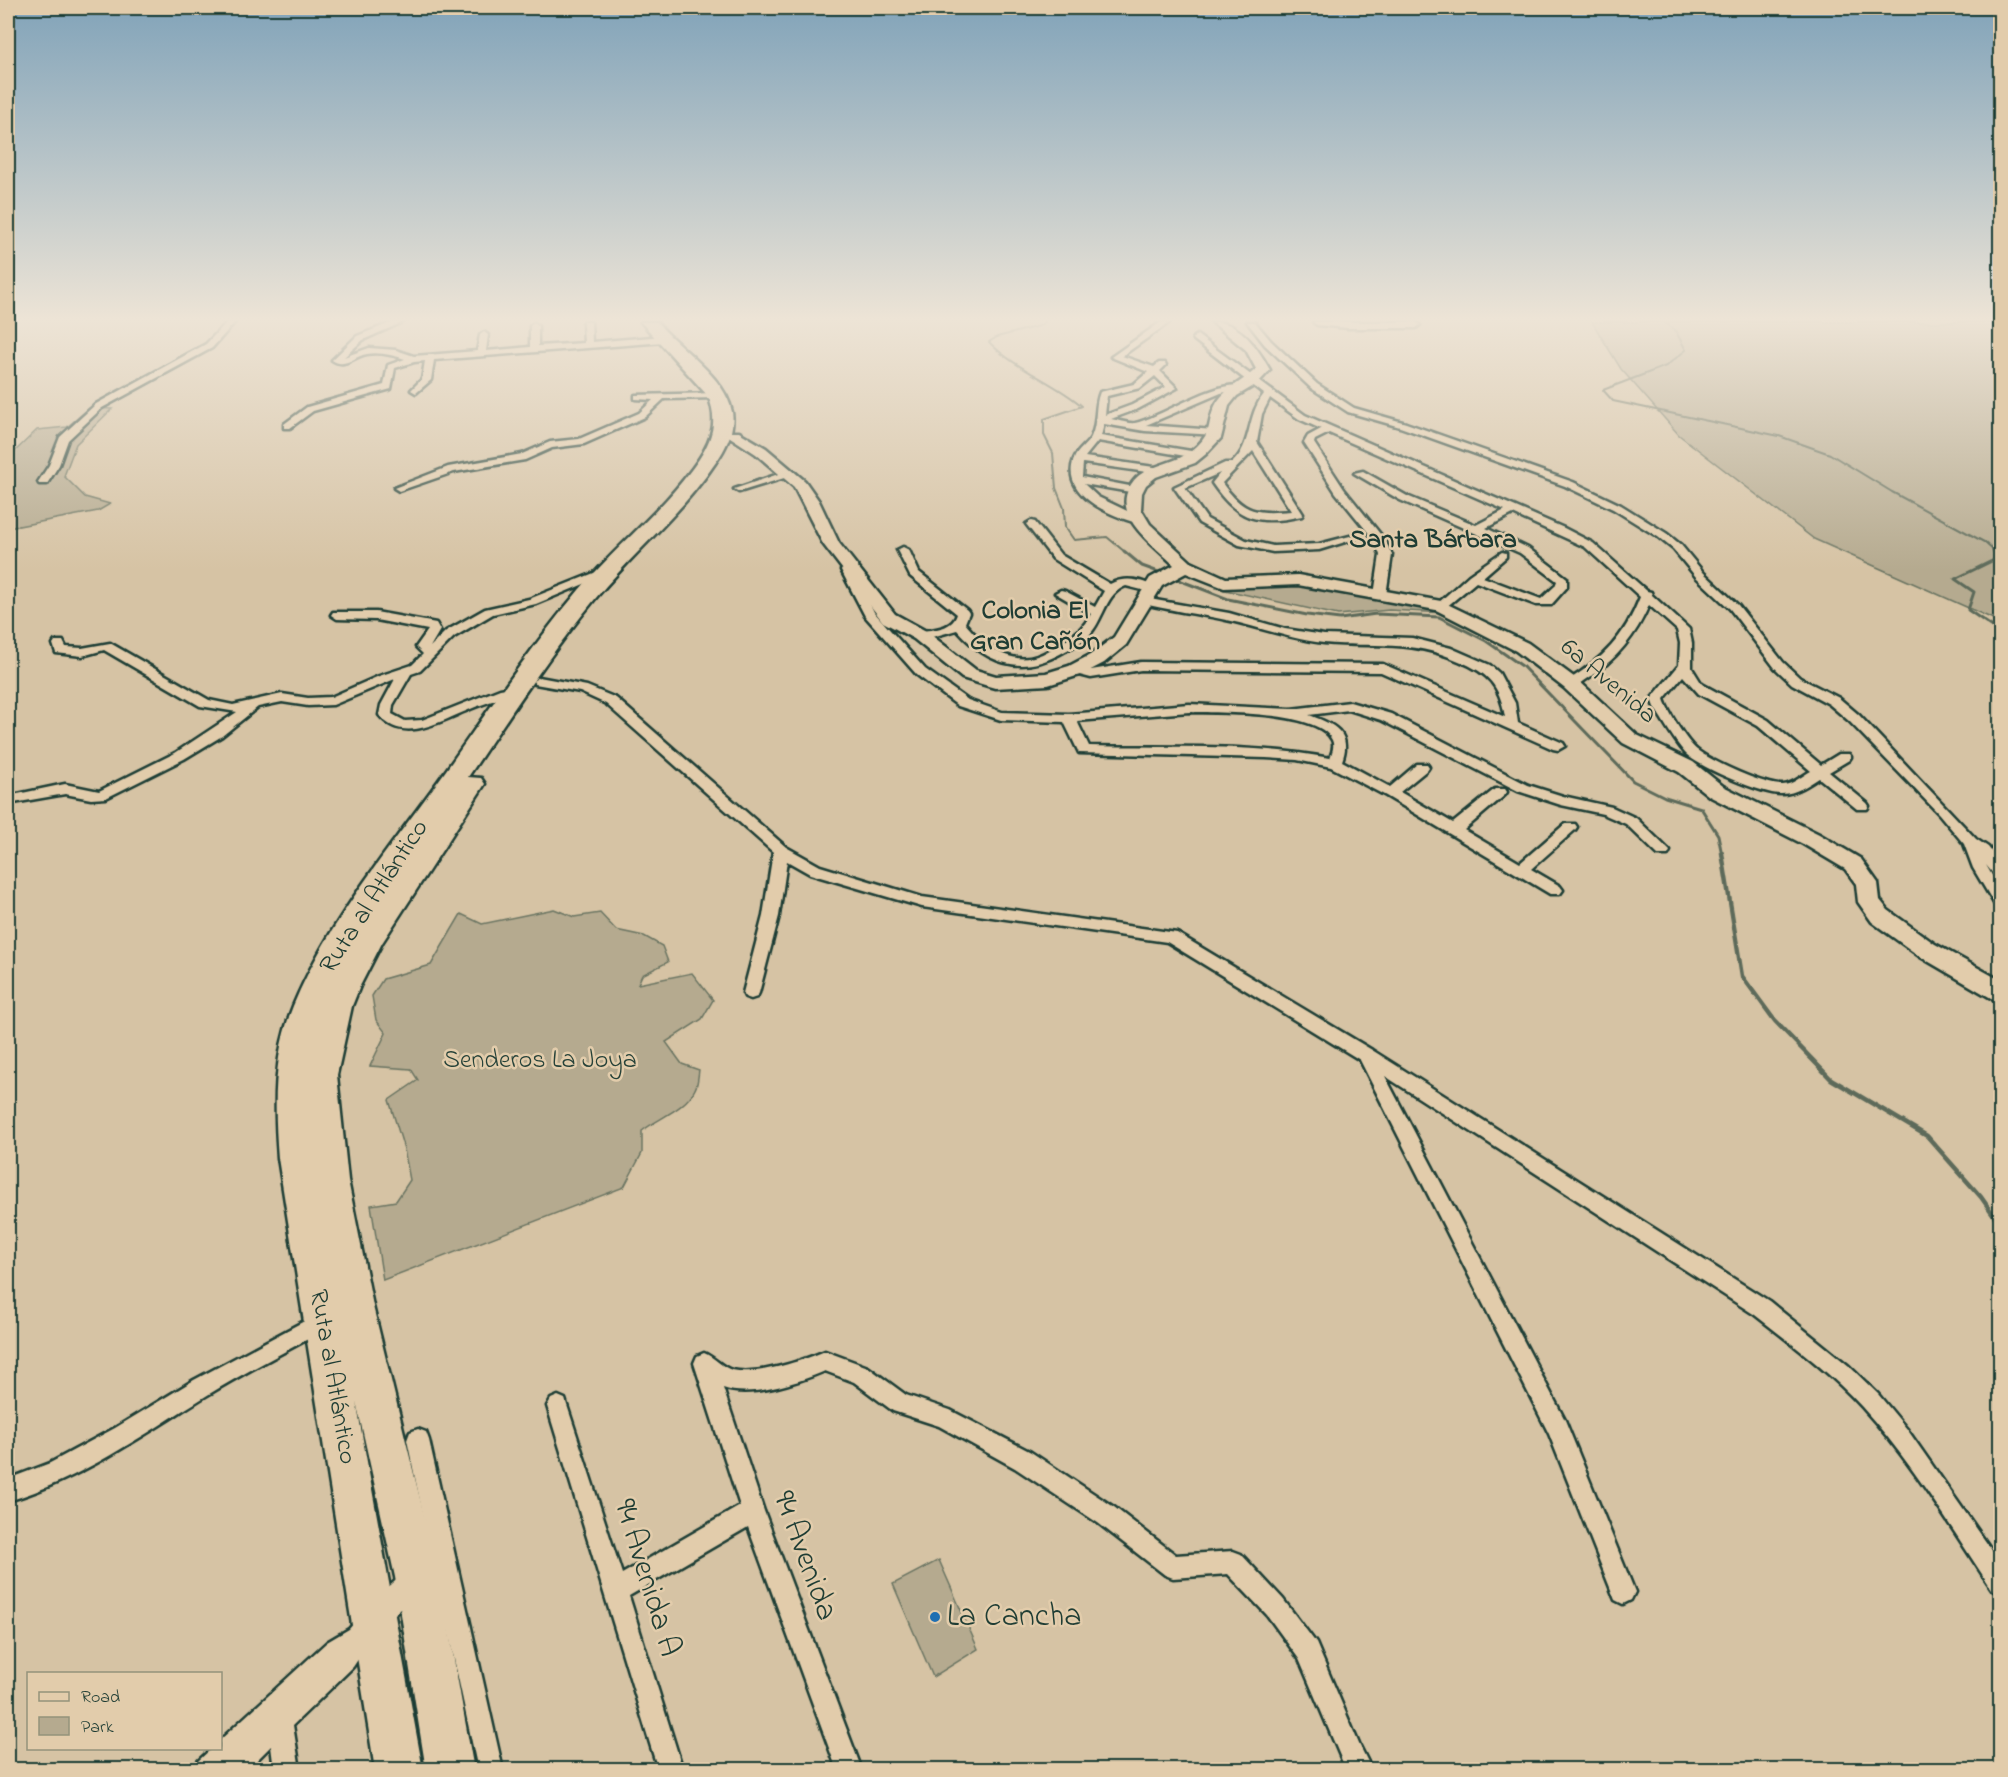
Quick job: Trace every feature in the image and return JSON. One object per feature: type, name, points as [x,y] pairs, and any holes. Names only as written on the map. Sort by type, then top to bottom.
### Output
[{"type":"highway","name":"Ruta al Atlántico","points":[[450,1770],[417,1577],[354,1306],[331,1180],[321,1075],[336,1006],[370,938],[409,882],[569,616],[686,487],[717,448],[724,425],[721,405]]},
{"type":"highway","name":"Ruta al Atlántico","points":[[399,1770],[363,1628],[323,1320],[295,1158],[290,1096],[297,1043],[315,990],[347,930],[526,686],[601,597],[712,473],[735,435],[735,405]]},
{"type":"street","points":[[43,482],[54,465],[63,440],[101,405]]},
{"type":"street","points":[[287,426],[310,409],[324,405]]},
{"type":"street","points":[[399,488],[452,469],[525,457],[550,445],[581,442],[642,415],[653,405]]},
{"type":"street","points":[[1102,405],[1095,438],[1079,459],[1076,479],[1080,488],[1095,501],[1140,521]]},
{"type":"street","points":[[1100,420],[1137,405]]},
{"type":"street","points":[[1135,426],[1186,405]]},
{"type":"street","points":[[1140,521],[1133,509],[1136,490],[1140,482],[1197,455],[1215,433],[1223,405]]},
{"type":"street","points":[[1251,441],[1298,514],[1247,515],[1231,504],[1217,483],[1246,453],[1260,405]]},
{"type":"street","points":[[1285,405],[1302,417],[1515,509],[1589,545],[1647,594],[1683,629],[1688,639],[1684,668],[1657,699],[1691,752],[1729,773],[1782,790],[1794,787],[1844,757]]},
{"type":"street","points":[[1343,405],[1351,410],[1403,425],[1569,484],[1617,507],[1662,535],[1677,547],[1700,575],[1734,607],[1779,665],[1796,681],[1834,700],[1854,718],[2001,872]]},
{"type":"street","points":[[1100,420],[1135,426],[1215,433]]},
{"type":"street","points":[[1329,429],[1311,438],[1310,443],[1340,490],[1380,540],[1386,555],[1380,595]]},
{"type":"street","points":[[735,435],[748,441],[790,473],[811,501],[831,544],[889,618],[920,635],[969,674],[995,682],[1048,679],[1076,670],[1097,658],[1120,641],[1150,591],[1183,567]]},
{"type":"street","points":[[1095,438],[1197,455]]},
{"type":"street","points":[[1079,459],[1161,471]]},
{"type":"street","points":[[1238,462],[1179,487],[1208,526],[1243,543],[1268,549],[1319,546],[1350,539]]},
{"type":"street","points":[[739,489],[790,473]]},
{"type":"street","points":[[1359,473],[1414,503],[1519,547],[1548,566],[1563,580],[1562,587],[1547,603],[1540,603],[1473,577]]},
{"type":"street","points":[[1076,479],[1136,490]]},
{"type":"street","points":[[1478,528],[1515,509]]},
{"type":"street","name":"6a Avenida","points":[[1140,521],[1183,567],[1224,583],[1291,579],[1441,606],[1522,647],[1571,684],[1630,740],[1686,767],[1716,791],[1811,839],[1853,864],[1867,883],[1869,902],[1880,916],[1927,950],[2001,991]]},
{"type":"street","points":[[1031,524],[1057,556],[1110,590]]},
{"type":"street","points":[[903,550],[914,574],[963,613],[959,624],[944,631],[920,635]]},
{"type":"street","points":[[1441,606],[1502,555]]},
{"type":"street","points":[[845,564],[869,613],[884,631],[921,672],[963,703],[1001,716],[1069,718],[1189,708],[1291,713],[1350,706],[1386,717],[1523,788],[1561,801],[1607,810],[1631,821],[1663,850]]},
{"type":"street","points":[[60,644],[60,650],[70,653],[106,646],[212,706],[233,708],[282,698],[308,702],[333,701],[383,679],[405,673],[424,662],[450,634],[489,611],[532,602],[609,570]]},
{"type":"street","points":[[959,624],[985,649],[1009,661],[1020,663],[1037,661],[1075,641],[1090,626],[1110,590],[1122,582],[1229,617],[1284,632],[1324,639],[1412,642],[1447,651],[1486,668],[1495,676],[1509,703],[1512,723]]},
{"type":"street","points":[[1061,593],[1098,614]]},
{"type":"street","points":[[1571,684],[1591,672],[1625,642],[1636,623],[1647,594]]},
{"type":"street","points":[[337,615],[376,616],[432,626],[434,630],[422,647],[430,654]]},
{"type":"street","points":[[1037,661],[1048,679]]},
{"type":"street","points":[[1076,670],[1091,674],[1141,666],[1383,668],[1512,723],[1558,746]]},
{"type":"street","points":[[1684,668],[1693,683],[1710,695],[1761,721],[1820,770],[1837,788],[1862,806]]},
{"type":"street","points":[[405,673],[387,705],[385,715],[391,722],[403,725],[432,721],[504,692],[526,686],[583,689],[611,701],[781,851],[815,870],[922,902],[1171,937],[1366,1055],[1762,1308],[1801,1337],[1840,1371],[1884,1417],[2001,1581]]},
{"type":"street","points":[[8,800],[45,790],[77,789],[89,797],[101,795],[172,759],[236,720],[257,704]]},
{"type":"street","points":[[1600,712],[1654,746],[1681,754],[1691,752]]},
{"type":"street","points":[[1291,713],[1330,730],[1337,737],[1340,746],[1335,763]]},
{"type":"street","points":[[1069,718],[1084,750],[1266,754],[1297,756],[1335,763],[1391,793],[1555,890]]},
{"type":"street","points":[[1391,793],[1422,767]]},
{"type":"street","points":[[1454,830],[1500,792]]},
{"type":"street","points":[[1521,870],[1570,827]]},
{"type":"street","points":[[1971,842],[1980,868],[2001,901]]},
{"type":"street","points":[[751,993],[771,916],[781,851]]},
{"type":"street","points":[[1366,1055],[1557,1428],[1623,1592]]},
{"type":"street","points":[[8,1490],[56,1472],[123,1436],[201,1387],[323,1320]]},
{"type":"street","name":"94 Avenida","points":[[850,1770],[753,1511],[704,1363],[728,1380],[794,1374],[825,1361],[861,1374],[900,1404],[943,1417],[1023,1460],[1106,1515],[1173,1567],[1233,1562],[1275,1607],[1308,1651],[1350,1753],[1360,1770]]},
{"type":"street","name":"94 Avenida A","points":[[558,1406],[671,1770]]},
{"type":"street","points":[[418,1440],[491,1770]]},
{"type":"street","points":[[615,1591],[753,1511]]},
{"type":"street","points":[[207,1770],[345,1659],[363,1628],[417,1577]]},
{"type":"street","points":[[228,1770],[278,1712]]},
{"type":"street","points":[[278,1712],[287,1770]]},
{"type":"green space","points":[[1653,405],[2000,405],[2000,622],[1814,539],[1679,435]]},
{"type":"green space","points":[[89,408],[112,409],[76,444],[64,476],[85,497],[110,504],[98,511],[8,528],[8,458],[37,430],[67,427]]},
{"type":"green space","points":[[1299,581],[1443,610],[1444,613],[1389,610],[1338,615],[1216,588],[1218,584]]},
{"type":"green space","name":"Senderos La Joya","points":[[554,909],[574,917],[600,913],[616,930],[644,936],[662,946],[668,962],[642,975],[638,984],[692,973],[713,1000],[702,1019],[666,1042],[682,1064],[699,1070],[696,1087],[691,1096],[678,1108],[642,1131],[642,1153],[624,1187],[383,1280],[371,1205],[396,1201],[410,1180],[404,1149],[389,1100],[418,1080],[411,1069],[370,1066],[386,1033],[376,1020],[372,996],[383,979],[431,965],[461,914],[482,924]]},
{"type":"green space","name":"La Cancha","points":[[939,1560],[978,1649],[933,1677],[893,1584]]},
{"type":"waterway","points":[[1081,405],[1044,419],[1044,435],[1053,453],[1056,488],[1064,508],[1065,527],[1074,540],[1107,537],[1125,552]]},
{"type":"waterway","points":[[1632,405],[1779,436],[1830,454],[1892,492],[1984,542],[1995,552]]},
{"type":"waterway","points":[[1124,551],[1142,566],[1164,574]]},
{"type":"waterway","points":[[1993,551],[2000,557],[1955,579],[1974,592],[1968,610],[2000,632]]},
{"type":"waterway","points":[[1171,577],[1228,599],[1307,615],[1340,619],[1376,614],[1439,617],[1486,641],[1522,666],[1633,781],[1665,797],[1701,808],[1718,835],[1722,855]]},
{"type":"waterway","points":[[1722,853],[1742,976],[1775,1021],[1831,1079],[1927,1136],[1981,1197],[2000,1224]]},
{"type":"place","name":"La Cancha","points":[[935,1617]]},
{"type":"district","name":"Santa Bárbara","points":[[1433,540]]},
{"type":"district","name":"Colonia El Gran Cañón","points":[[1035,626]]}]
